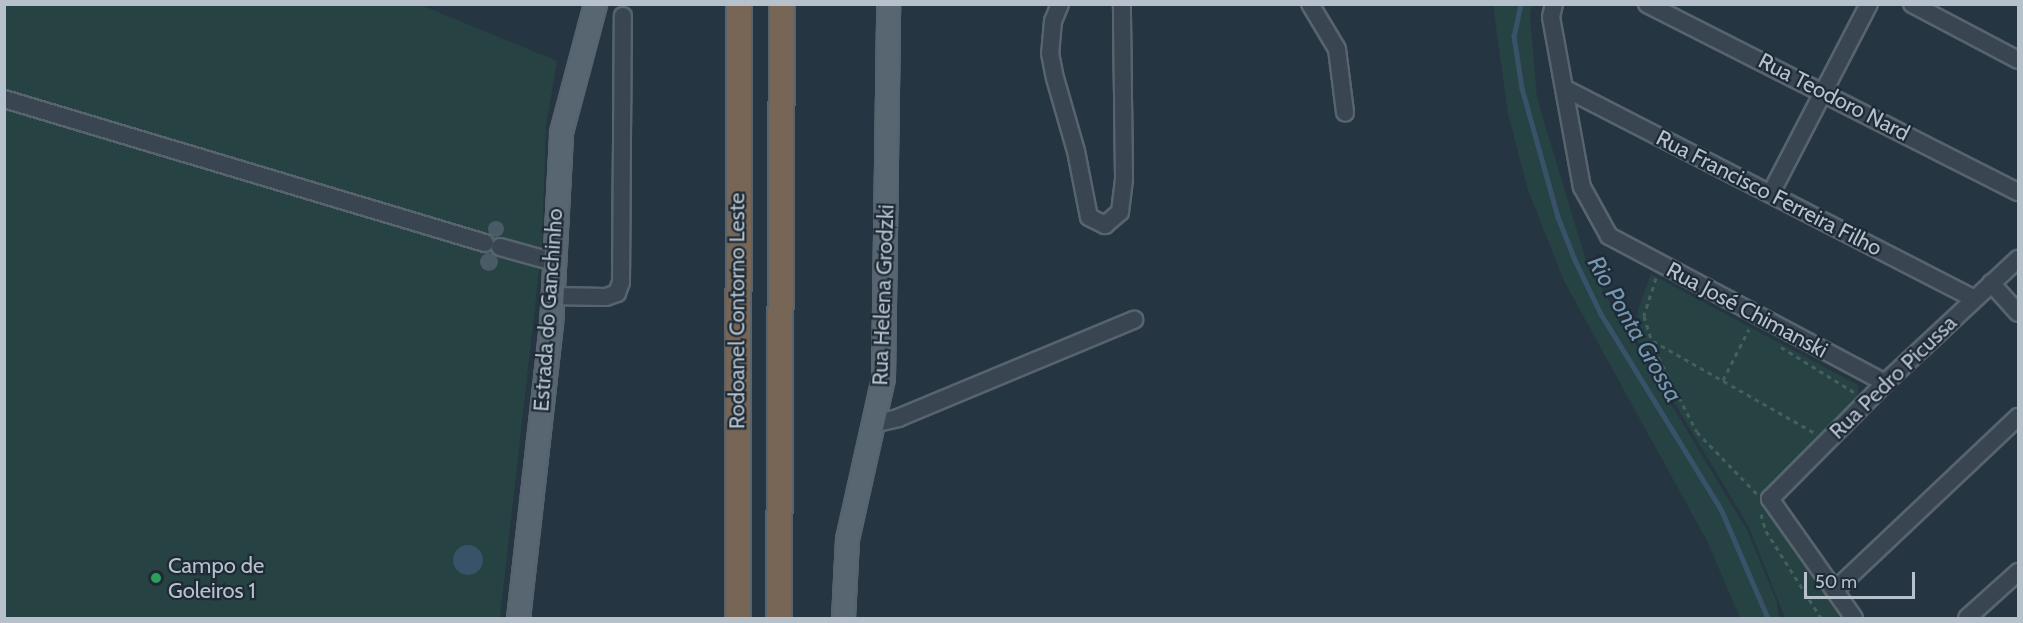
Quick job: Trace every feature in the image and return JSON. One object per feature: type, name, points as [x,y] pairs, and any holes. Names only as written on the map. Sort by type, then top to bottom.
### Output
[{"type":"highway","name":"Rodoanel Contorno Leste","points":[[738,618],[739,4]]},
{"type":"highway","name":"Rodoanel Contorno Leste","points":[[779,618],[782,4]]},
{"type":"main road","name":"Estrada do Ganchinho","points":[[518,618],[552,296],[561,132],[595,4]]},
{"type":"main road","name":"Rua Helena Grodzki","points":[[843,618],[847,539],[873,424],[885,338],[888,4]]},
{"type":"street","points":[[1060,4],[1053,21],[1050,52],[1089,217],[1095,223],[1104,225],[1120,212],[1124,178],[1122,4]]},
{"type":"street","points":[[1310,4],[1337,49],[1345,112]]},
{"type":"street","points":[[1554,4],[1551,17],[1564,88]]},
{"type":"street","name":"Rua Teodoro Nard","points":[[1647,4],[1824,91],[2019,192]]},
{"type":"street","points":[[1771,193],[1869,4]]},
{"type":"street","points":[[1912,4],[2019,60]]},
{"type":"street","points":[[552,296],[606,297],[617,293],[621,282],[623,16]]},
{"type":"street","name":"Rua Francisco Ferreira Filho","points":[[1564,88],[1974,299]]},
{"type":"street","name":"Rua José Chimanski","points":[[1564,88],[1582,187],[1609,236],[1659,272],[1885,383]]},
{"type":"street","points":[[4,99],[554,262]]},
{"type":"street","name":"Rua Pedro Picussa","points":[[1762,500],[2019,258]]},
{"type":"street","points":[[1991,283],[2019,313]]},
{"type":"street","points":[[873,424],[898,418],[1134,320]]},
{"type":"street","points":[[1836,590],[2019,417]]},
{"type":"street","points":[[1762,500],[1836,590],[1854,618]]},
{"type":"street","points":[[1967,618],[2019,572]]},
{"type":"path","points":[[1659,272],[1663,283]]},
{"type":"path","points":[[1659,272],[1644,316],[1651,340],[1697,432],[1762,500],[1766,531],[1821,618]]},
{"type":"path","points":[[1740,324],[1756,333]]},
{"type":"path","points":[[1723,380],[1749,329]]},
{"type":"path","points":[[1651,340],[1818,434]]},
{"type":"path","points":[[1771,341],[1848,386],[1855,398]]},
{"type":"path","points":[[1810,442],[1824,428]]},
{"type":"green space","points":[[4,5],[421,5],[557,61],[546,127],[542,244],[500,618],[5,618]]},
{"type":"green space","points":[[1493,5],[1532,5],[1530,15],[1537,98],[1587,264],[1747,530],[1777,602],[1779,618],[1740,618],[1707,541],[1564,281],[1528,190],[1508,114]]},
{"type":"green space","points":[[1651,274],[1858,385],[1858,402],[1771,483],[1764,497],[1771,518],[1841,618],[1785,618],[1749,527],[1636,339],[1638,309]]},
{"type":"water","points":[[468,545],[474,546],[482,554],[482,566],[474,574],[468,575],[462,574],[454,566],[453,560],[454,554],[462,546]]},
{"type":"building","points":[[493,221],[499,221],[504,229],[502,235],[493,237],[488,232],[488,226]]},
{"type":"building","points":[[489,253],[495,256],[498,262],[495,268],[489,271],[483,268],[480,262],[483,256]]},
{"type":"waterway","name":"Rio Ponta Grossa","points":[[1521,4],[1514,36],[1522,88],[1558,217],[1575,260],[1601,314],[1721,509],[1768,618]]},
{"type":"place","name":"Campo de Goleiros 1","points":[[156,578]]}]
